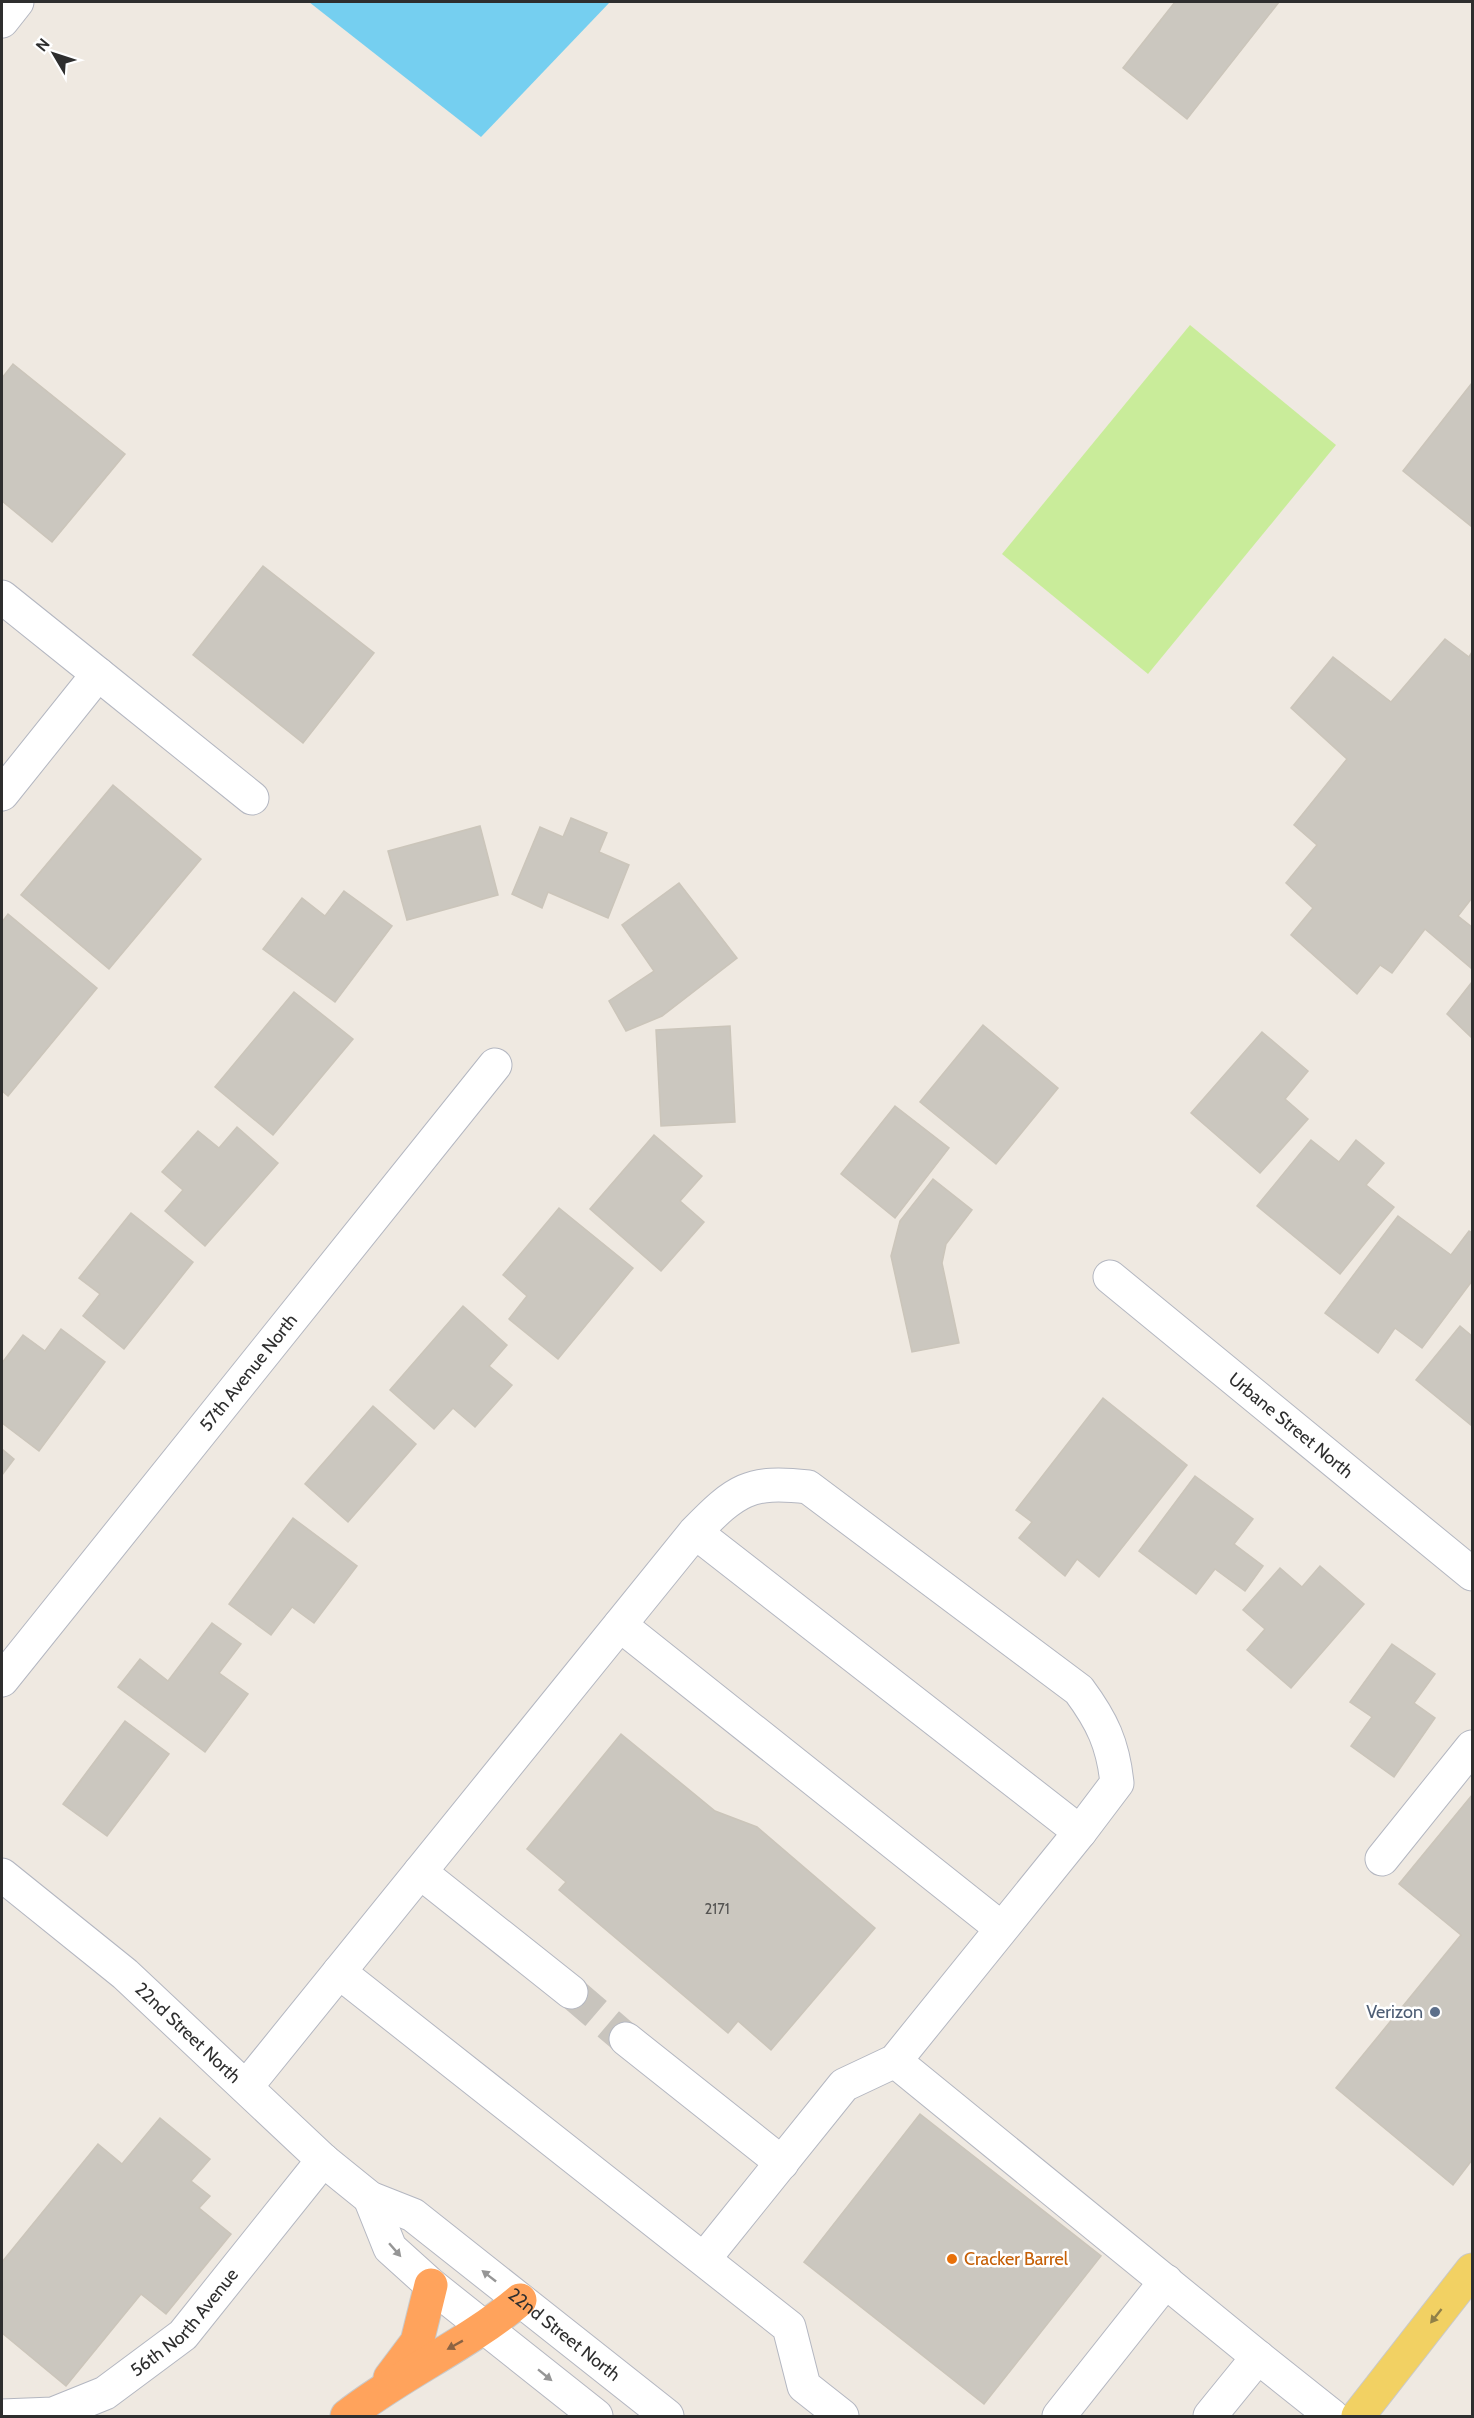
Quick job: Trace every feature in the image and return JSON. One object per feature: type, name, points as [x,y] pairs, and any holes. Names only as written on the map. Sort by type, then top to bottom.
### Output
[{"type":"highway","points":[[381,2390],[417,2342],[431,2285]]},
{"type":"highway","points":[[347,2416],[381,2390],[486,2328],[520,2300]]},
{"type":"main road","points":[[1358,2416],[1473,2270]]},
{"type":"street","points":[[2,21],[17,2]]},
{"type":"street","points":[[2,597],[252,798]]},
{"type":"street","points":[[2,794],[99,674]]},
{"type":"street","name":"57th Avenue North","points":[[2,1680],[495,1065]]},
{"type":"street","name":"Urbane Street North","points":[[1110,1277],[1473,1574]]},
{"type":"street","points":[[246,2087],[695,1532],[738,1492],[774,1483],[808,1487],[1079,1690],[1101,1719],[1115,1761],[1117,1783],[895,2061],[844,2085],[704,2259]]},
{"type":"street","points":[[695,1532],[1080,1832]]},
{"type":"street","points":[[620,1625],[1001,1928]]},
{"type":"street","points":[[1382,1859],[1473,1747]]},
{"type":"street","points":[[420,1872],[571,1992]]},
{"type":"street","name":"22nd Street North","points":[[2,1875],[125,1974],[323,2160],[370,2198],[413,2216],[667,2416]]},
{"type":"street","points":[[339,1972],[789,2327],[804,2386],[842,2416]]},
{"type":"street","points":[[626,2039],[782,2163]]},
{"type":"street","points":[[895,2061],[1332,2416]]},
{"type":"street","name":"56th North Avenue","points":[[2,2416],[53,2414],[105,2393],[183,2335],[323,2160]]},
{"type":"street","name":"22nd Street North","points":[[370,2198],[390,2248],[431,2285],[596,2416]]},
{"type":"street","points":[[1059,2416],[1166,2281]]},
{"type":"street","points":[[1210,2416],[1258,2357]]},
{"type":"green space","points":[[1190,325],[1336,445],[1148,674],[1002,554]]},
{"type":"water","points":[[309,2],[610,2],[481,137]]},
{"type":"building","points":[[1175,2],[1279,2],[1187,119],[1123,68]]},
{"type":"building","points":[[13,364],[125,454],[52,542],[2,501],[2,378]]},
{"type":"building","points":[[1472,383],[1472,527],[1403,471]]},
{"type":"building","points":[[263,566],[374,653],[303,743],[193,655]]},
{"type":"building","points":[[1445,639],[1469,657],[1472,652],[1472,898],[1458,916],[1472,927],[1472,969],[1425,929],[1392,973],[1380,965],[1357,994],[1291,935],[1313,908],[1286,883],[1317,845],[1294,825],[1347,759],[1291,708],[1333,657],[1391,702]]},
{"type":"building","points":[[113,785],[201,859],[109,969],[21,895]]},
{"type":"building","points":[[571,818],[607,833],[599,852],[629,865],[608,918],[548,892],[542,908],[512,894],[540,827],[563,837]]},
{"type":"building","points":[[480,826],[498,895],[407,920],[388,851]]},
{"type":"building","points":[[679,883],[737,958],[662,1016],[626,1031],[609,1001],[654,971],[622,925]]},
{"type":"building","points":[[344,891],[392,926],[335,1002],[263,949],[302,898],[325,916]]},
{"type":"building","points":[[8,914],[97,988],[8,1096],[2,1091],[2,922]]},
{"type":"building","points":[[1472,982],[1472,1038],[1447,1014]]},
{"type":"building","points":[[294,992],[353,1039],[273,1135],[215,1087]]},
{"type":"building","points":[[983,1025],[1058,1088],[996,1164],[920,1102]]},
{"type":"building","points":[[730,1026],[735,1122],[661,1126],[656,1030]]},
{"type":"building","points":[[1262,1032],[1308,1071],[1285,1099],[1308,1119],[1260,1173],[1191,1113]]},
{"type":"building","points":[[895,1106],[949,1148],[895,1218],[841,1174]]},
{"type":"building","points":[[237,1127],[278,1163],[205,1246],[165,1211],[183,1190],[162,1172],[198,1131],[219,1148]]},
{"type":"building","points":[[654,1135],[702,1176],[680,1201],[704,1222],[661,1271],[590,1209]]},
{"type":"building","points":[[1311,1140],[1339,1162],[1356,1140],[1384,1163],[1366,1185],[1394,1207],[1340,1274],[1257,1206]]},
{"type":"building","points":[[933,1179],[972,1210],[946,1244],[942,1263],[959,1343],[912,1352],[891,1256],[900,1221]]},
{"type":"building","points":[[559,1208],[633,1268],[558,1359],[509,1319],[527,1296],[503,1275]]},
{"type":"building","points":[[131,1213],[193,1262],[124,1349],[83,1316],[100,1294],[79,1278]]},
{"type":"building","points":[[1398,1216],[1451,1255],[1469,1231],[1472,1233],[1472,1281],[1422,1348],[1395,1328],[1378,1353],[1325,1313]]},
{"type":"building","points":[[463,1306],[507,1345],[489,1366],[512,1385],[475,1427],[453,1408],[434,1429],[390,1390]]},
{"type":"building","points":[[1460,1326],[1472,1336],[1472,1426],[1416,1380]]},
{"type":"building","points":[[61,1329],[105,1362],[39,1451],[2,1423],[2,1363],[23,1335],[45,1351]]},
{"type":"building","points":[[1103,1398],[1187,1465],[1099,1577],[1077,1559],[1065,1576],[1019,1538],[1032,1522],[1016,1510]]},
{"type":"building","points":[[373,1406],[416,1444],[348,1522],[305,1484]]},
{"type":"building","points":[[2,1449],[14,1459],[2,1475]]},
{"type":"building","points":[[1195,1476],[1253,1519],[1234,1544],[1263,1566],[1245,1591],[1215,1569],[1196,1594],[1139,1551]]},
{"type":"building","points":[[293,1518],[357,1566],[314,1623],[292,1607],[271,1635],[229,1604]]},
{"type":"building","points":[[1320,1566],[1364,1604],[1291,1688],[1247,1650],[1265,1629],[1243,1610],[1280,1568],[1302,1587]]},
{"type":"building","points":[[212,1623],[241,1644],[219,1673],[248,1694],[205,1752],[118,1687],[140,1659],[168,1681]]},
{"type":"building","points":[[1392,1644],[1435,1674],[1414,1703],[1435,1718],[1394,1777],[1351,1746],[1372,1717],[1350,1702]]},
{"type":"building","points":[[125,1721],[169,1754],[107,1836],[63,1804]]},
{"type":"building","points":[[621,1734],[715,1811],[757,1827],[875,1928],[771,2050],[738,2021],[728,2033],[559,1890],[566,1882],[527,1849]]},
{"type":"building","name":"Verizon","points":[[1472,1795],[1472,2160],[1453,2185],[1336,2088],[1461,1935],[1399,1884]]},
{"type":"building","name":"Cracker Barrel","points":[[920,2114],[1101,2256],[984,2404],[804,2262]]},
{"type":"building","points":[[160,2118],[210,2159],[191,2181],[210,2196],[199,2208],[231,2234],[166,2314],[141,2294],[66,2386],[2,2333],[2,2262],[98,2144],[122,2164]]},
{"type":"tunnel","points":[[571,1992],[626,2039]]},
{"type":"place","name":"Verizon","points":[[1435,2012]]},
{"type":"place","name":"Cracker Barrel","points":[[952,2259]]}]
